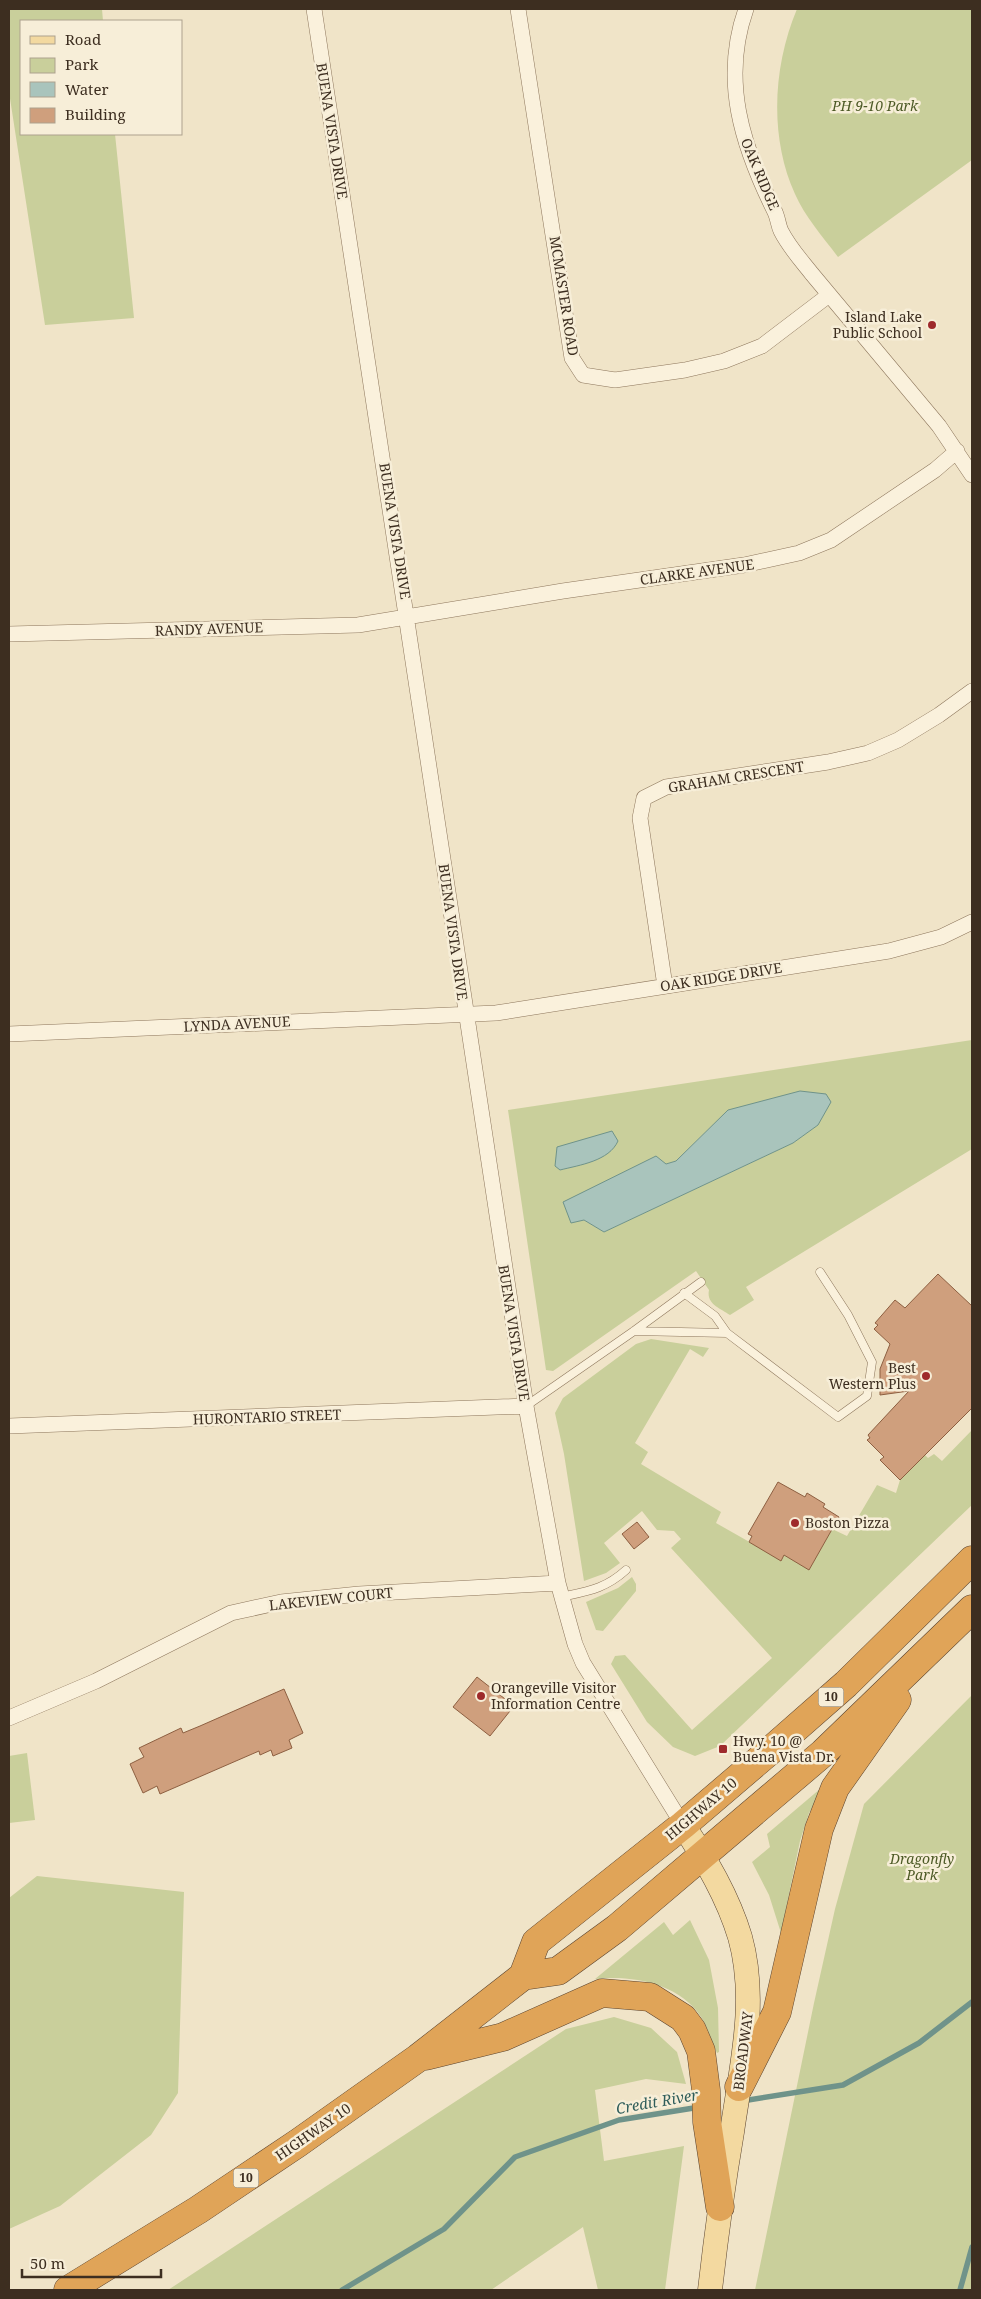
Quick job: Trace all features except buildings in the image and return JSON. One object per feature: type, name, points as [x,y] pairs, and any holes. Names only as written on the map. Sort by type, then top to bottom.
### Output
[{"type":"highway","name":"HIGHWAY 10","points":[[68,2290],[198,2210],[298,2143],[418,2058],[522,1976],[536,1942],[683,1825],[846,1684],[972,1560]]},
{"type":"highway","name":"10","points":[[522,1976],[558,1971],[617,1928],[823,1753],[972,1609]]},
{"type":"highway","points":[[739,2087],[777,2012],[819,1829],[835,1788],[930,1649]]},
{"type":"highway","points":[[418,2058],[503,2037],[602,1993],[650,1997],[683,2018],[692,2030],[701,2051],[706,2090],[707,2122],[720,2207]]},
{"type":"main road","name":"BROADWAY","points":[[683,1825],[703,1856],[723,1895],[740,1936],[747,1972],[749,2016],[720,2207],[710,2290]]},
{"type":"street","name":"BUENA VISTA DRIVE","points":[[314,9],[408,615],[465,1014],[526,1406],[560,1590],[569,1629],[583,1663],[683,1825]]},
{"type":"street","name":"MCMASTER ROAD","points":[[518,9],[572,358],[583,375],[615,380],[685,370],[724,361],[762,346],[829,295]]},
{"type":"street","name":"OAK RIDGE","points":[[746,9],[741,26],[735,77],[738,112],[746,145],[777,215],[780,229],[792,249],[829,295]]},
{"type":"street","points":[[829,295],[939,426],[972,475]]},
{"type":"street","name":"CLARKE AVENUE","points":[[408,615],[744,565],[799,553],[814,548],[848,530],[935,470],[957,451]]},
{"type":"street","name":"RANDY AVENUE","points":[[9,634],[358,625],[408,615]]},
{"type":"street","name":"GRAHAM CRESCENT","points":[[665,986],[640,818],[644,798],[666,787],[828,762],[868,753],[898,740],[939,715],[972,691]]},
{"type":"street","name":"OAK RIDGE DRIVE","points":[[465,1014],[496,1013],[889,951],[941,937],[972,922]]},
{"type":"street","name":"LYNDA AVENUE","points":[[9,1034],[465,1014]]},
{"type":"street","name":"HURONTARIO STREET","points":[[9,1426],[526,1406]]},
{"type":"street","name":"LAKEVIEW COURT","points":[[9,1718],[96,1680],[231,1613],[281,1602],[359,1594],[560,1590]]},
{"type":"lane","points":[[684,1293],[715,1316],[727,1332],[838,1418],[867,1396],[872,1362],[848,1314],[820,1272]]},
{"type":"lane","points":[[526,1406],[634,1331],[700,1282]]},
{"type":"lane","points":[[634,1331],[727,1332]]},
{"type":"lane","points":[[560,1590],[596,1590],[615,1580],[626,1570]]},
{"type":"green space","points":[[9,9],[102,9],[103,20],[20,20],[20,135],[115,135],[134,318],[45,325],[9,92]]},
{"type":"green space","name":"PH 9-10 Park","points":[[797,9],[972,9],[972,160],[838,257],[799,202],[787,172],[781,149],[777,101],[779,78],[789,31]]},
{"type":"green space","points":[[972,1040],[972,1149],[746,1287],[754,1300],[730,1315],[712,1302],[709,1290],[696,1271],[553,1371],[546,1370],[508,1110]],"holes":[[[728,1110],[818,1125],[793,1143],[604,1232],[584,1220],[666,1164],[676,1161]]]},
{"type":"green space","points":[[651,1339],[709,1348],[703,1357],[690,1349],[635,1443],[648,1452],[641,1464],[721,1512],[716,1523],[781,1560],[784,1555],[809,1569],[832,1529],[847,1536],[877,1485],[896,1493],[900,1480],[925,1455],[928,1458],[934,1454],[942,1461],[972,1430],[972,1505],[720,1746],[695,1756],[673,1747],[647,1722],[611,1664],[615,1656],[625,1655],[692,1730],[772,1658],[671,1548],[681,1539],[674,1531],[657,1530],[642,1511],[604,1543],[620,1563],[606,1573],[584,1581],[564,1454],[555,1413],[563,1398],[636,1344]]},
{"type":"green space","points":[[632,1577],[636,1584],[636,1591],[603,1631],[596,1630],[586,1602],[618,1588]]},
{"type":"green space","name":"Dragonfly Park","points":[[972,1695],[972,2290],[755,2290],[835,1909],[864,1804]]},
{"type":"green space","points":[[27,1753],[35,1820],[9,1823],[9,1756]]},
{"type":"green space","points":[[827,1783],[809,1813],[800,1841],[781,1933],[769,1895],[752,1862],[770,1847],[767,1834]]},
{"type":"green space","points":[[37,1876],[184,1892],[178,2093],[151,2135],[60,2206],[9,2229],[9,1898]]},
{"type":"green space","points":[[690,1920],[709,1960],[718,2008],[719,2052],[717,2053],[701,2017],[692,2005],[680,1996],[668,1989],[639,1980],[624,1978],[595,1979],[664,1922],[673,1935]]},
{"type":"green space","points":[[614,2017],[651,2028],[677,2052],[686,2084],[646,2079],[595,2090],[604,2161],[684,2146],[665,2290],[598,2290],[583,2227],[491,2290],[168,2290],[566,2029]]},
{"type":"water","points":[[800,1091],[826,1094],[831,1102],[818,1125],[793,1143],[604,1232],[584,1220],[571,1223],[563,1202],[656,1156],[666,1164],[676,1161],[728,1110]]},
{"type":"water","points":[[612,1131],[618,1141],[614,1148],[601,1158],[560,1170],[555,1166],[557,1147]]},
{"type":"waterway","name":"Credit River","points":[[742,2101],[843,2085],[919,2043],[972,2002]]},
{"type":"waterway","name":"Credit River","points":[[342,2290],[444,2229],[515,2157],[619,2120],[700,2107]]},
{"type":"waterway","points":[[960,2290],[972,2247]]},
{"type":"place","name":"Island Lake Public School","points":[[932,325]]},
{"type":"place","name":"Best Western Plus","points":[[926,1376]]},
{"type":"place","name":"Boston Pizza","points":[[795,1523]]},
{"type":"place","name":"Orangeville Visitor Information Centre","points":[[481,1696]]},
{"type":"place","name":"Hwy. 10 @ Buena Vista Dr.","points":[[723,1749]]}]
